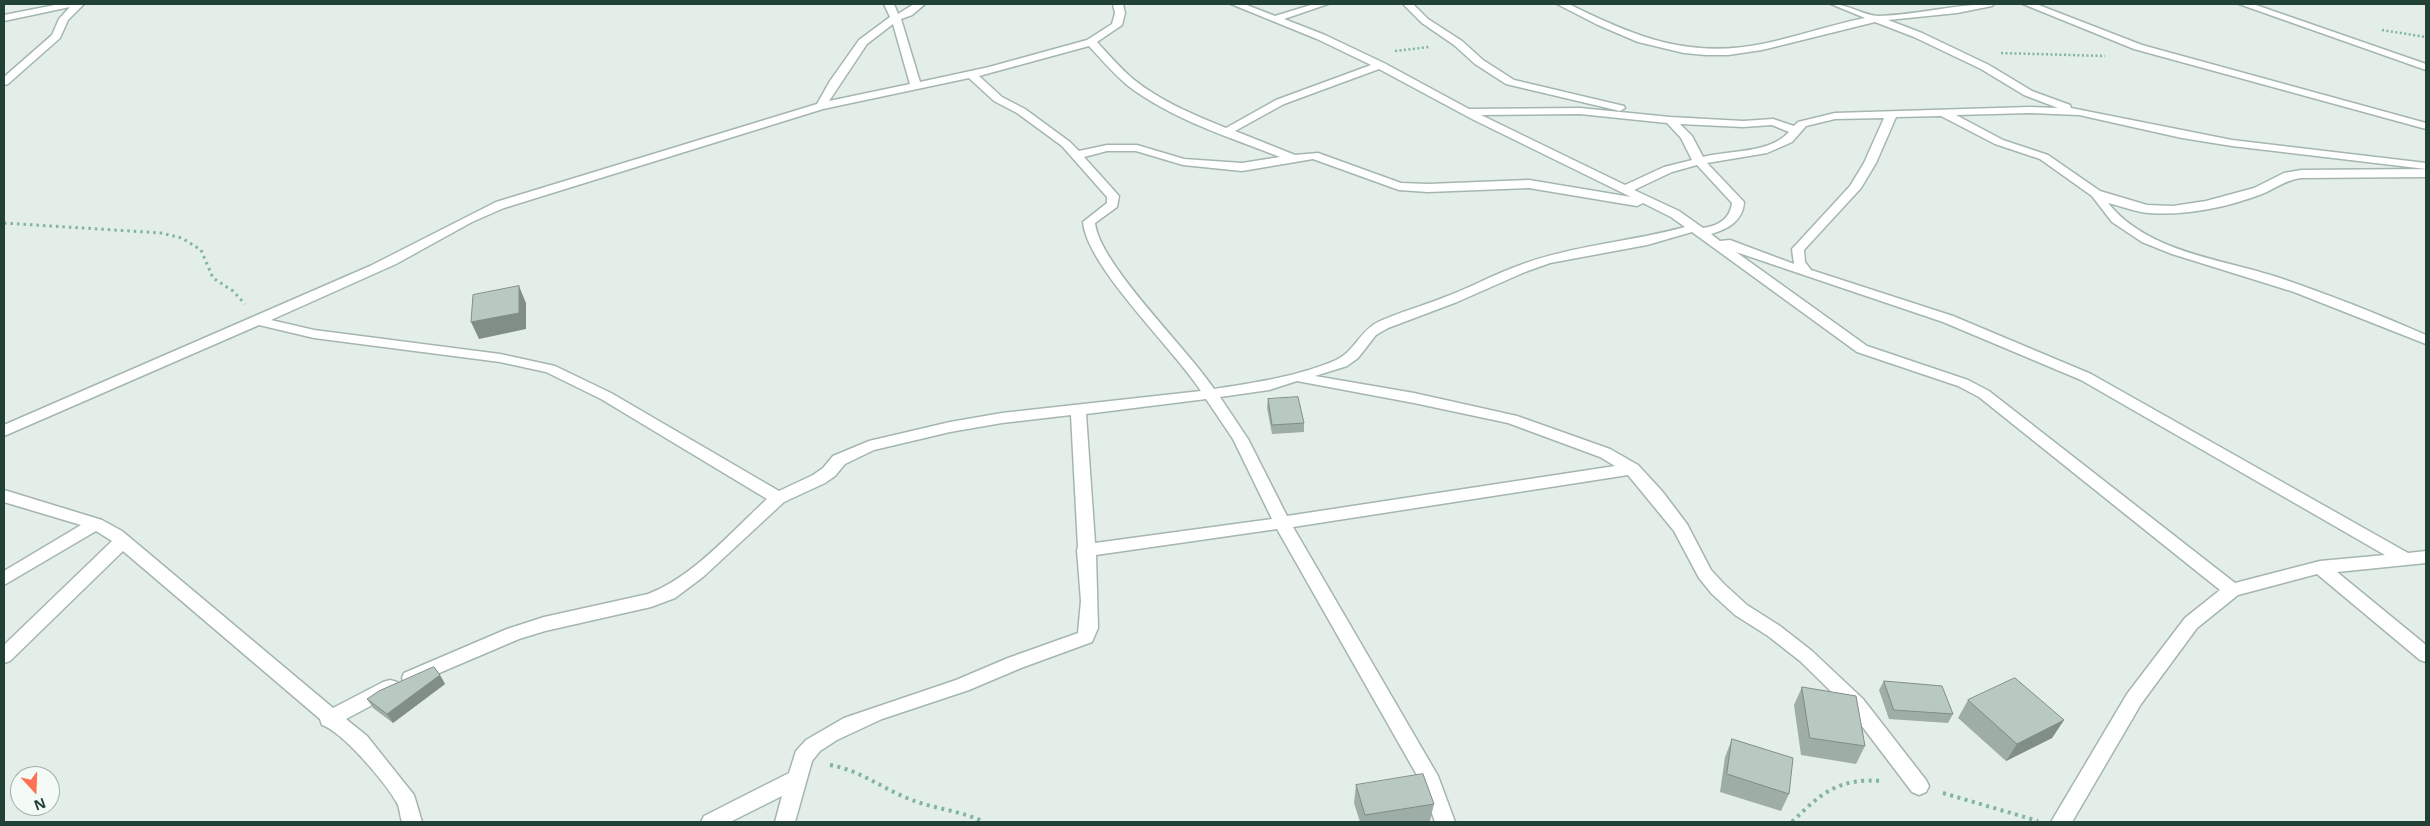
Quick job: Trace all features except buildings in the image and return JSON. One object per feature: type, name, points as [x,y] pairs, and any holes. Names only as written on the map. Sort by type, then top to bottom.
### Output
[{"type":"street","points":[[4,18],[73,4]]},
{"type":"street","points":[[4,82],[56,36],[64,19],[80,4]]},
{"type":"street","points":[[889,4],[916,85]]},
{"type":"street","points":[[822,106],[835,81],[863,42],[895,18],[909,13],[920,4]]},
{"type":"street","points":[[4,431],[147,366],[387,263],[481,212],[822,106],[916,85],[972,75],[1090,42],[1117,25],[1120,13],[1118,4]]},
{"type":"street","points":[[1236,4],[1321,37],[1380,65],[1467,112],[1661,207],[1702,233],[1756,274],[1862,348],[1962,383],[1984,394],[2232,590]]},
{"type":"street","points":[[1275,19],[1323,4]]},
{"type":"street","points":[[330,719],[384,690],[513,634],[544,624],[652,600],[669,593],[697,573],[778,498],[819,479],[830,472],[839,460],[880,443],[1002,418],[1210,394],[1269,385],[1342,363],[1353,355],[1371,332],[1383,325],[1452,299],[1520,269],[1547,260],[1717,230],[1726,225],[1738,207],[1738,202],[1699,161],[1686,136],[1666,120],[1587,99],[1516,84],[1479,62],[1458,43],[1425,21],[1408,4]]},
{"type":"street","points":[[1562,4],[1623,34],[1647,42],[1690,51],[1713,53],[1767,45],[1878,19],[1989,4]]},
{"type":"street","points":[[1836,4],[1918,35],[1985,67],[2028,93],[2079,112],[2182,135],[2232,143],[2426,166]]},
{"type":"street","points":[[2028,4],[2138,47],[2426,126]]},
{"type":"street","points":[[2244,4],[2426,67]]},
{"type":"street","points":[[1090,42],[1137,88],[1193,117],[1293,158]]},
{"type":"street","points":[[1228,131],[1280,102],[1380,65]]},
{"type":"street","points":[[972,75],[998,99],[1050,131],[1076,155],[1115,200],[1110,208],[1090,222],[1090,233],[1127,291],[1181,354],[1240,439],[1282,523],[1427,774],[1445,822]]},
{"type":"street","points":[[1626,190],[1668,169],[1699,161],[1763,150],[1788,140],[1794,130],[1802,124],[1835,116],[2030,110],[2079,112]]},
{"type":"street","points":[[1467,112],[1580,112],[1666,120],[1743,124],[1772,122],[1794,130]]},
{"type":"street","points":[[1943,113],[1999,142],[2044,157],[2096,194],[2129,205],[2172,210],[2207,205],[2258,191],[2288,176],[2319,173],[2426,173]]},
{"type":"street","points":[[1807,273],[1799,262],[1798,249],[1855,188],[1870,163],[1891,115]]},
{"type":"street","points":[[1076,155],[1116,147],[1137,148],[1183,162],[1242,167],[1293,158],[1320,156],[1352,170],[1399,186],[1428,188],[1529,184],[1614,196],[1661,207]]},
{"type":"street","points":[[2096,194],[2107,212],[2116,220],[2155,243],[2255,274],[2348,307],[2426,340]]},
{"type":"street","points":[[1702,233],[1807,273],[1948,319],[2023,349],[2086,378],[2408,560]]},
{"type":"street","points":[[256,320],[314,334],[500,358],[550,369],[606,396],[778,498]]},
{"type":"street","points":[[1297,377],[1414,398],[1512,419],[1604,453],[1632,468],[1656,495],[1681,528],[1705,574],[1718,589],[1741,610],[1774,631],[1806,656],[1856,704],[1919,786]]},
{"type":"street","points":[[785,822],[803,757],[813,744],[854,723],[968,682],[1021,660],[1068,646],[1086,637],[1090,619],[1085,550],[1085,497],[1078,409]]},
{"type":"street","points":[[1085,550],[1282,523],[1632,468]]},
{"type":"street","points":[[4,496],[96,524],[124,541],[330,719],[360,742],[407,801],[412,822]]},
{"type":"street","points":[[4,578],[96,524]]},
{"type":"street","points":[[4,656],[124,541]]},
{"type":"street","points":[[2061,822],[2134,699],[2191,624],[2232,590],[2320,567],[2426,557]]},
{"type":"street","points":[[2320,567],[2426,655]]},
{"type":"street","points":[[712,822],[796,779]]},
{"type":"path","points":[[1360,56],[1458,43]]},
{"type":"path","points":[[1995,53],[2110,56]]},
{"type":"path","points":[[4,224],[161,233],[183,239],[202,250],[208,260],[214,280],[237,292],[256,320]]},
{"type":"path","points":[[803,757],[846,768],[908,799],[972,816],[984,822]]}]
